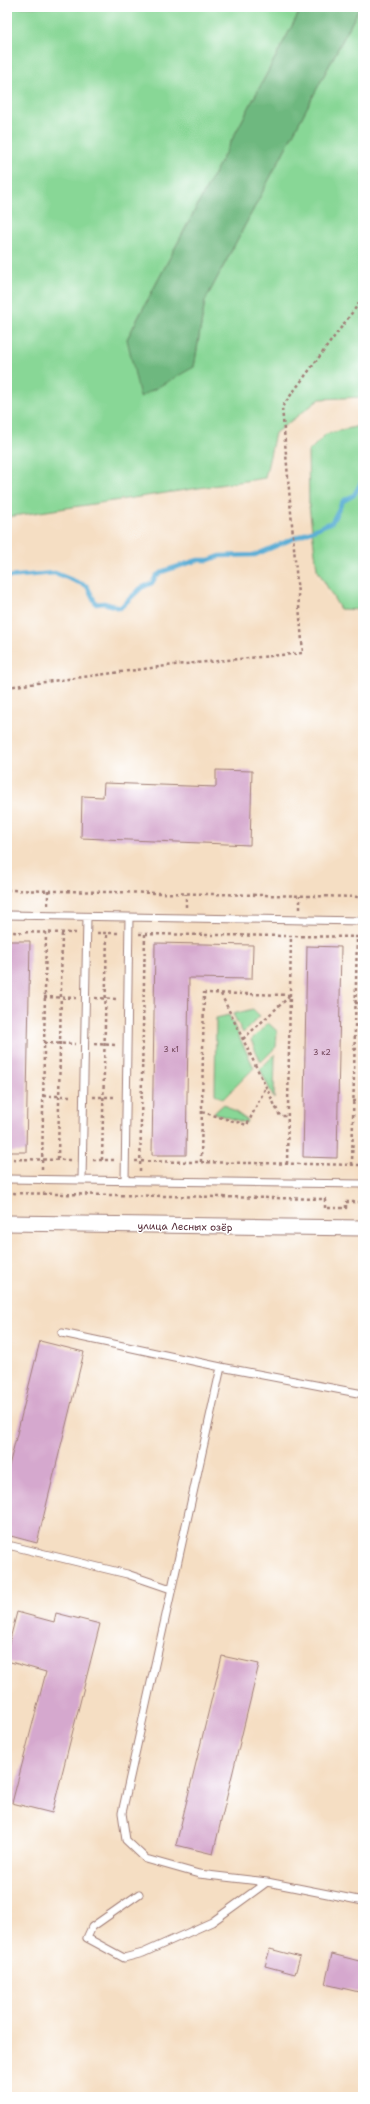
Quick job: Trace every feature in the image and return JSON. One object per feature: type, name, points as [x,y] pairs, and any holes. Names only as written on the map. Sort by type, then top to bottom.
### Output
[{"type":"street","name":"улица Лесных озёр","points":[[7,1224],[363,1228]]},
{"type":"lane","points":[[7,916],[363,921]]},
{"type":"lane","points":[[82,1180],[87,917]]},
{"type":"lane","points":[[125,1180],[129,918]]},
{"type":"lane","points":[[7,1179],[363,1184]]},
{"type":"lane","points":[[62,1333],[221,1367],[363,1394]]},
{"type":"lane","points":[[221,1367],[122,1813],[126,1840],[146,1859],[199,1874],[266,1882],[363,1901]]},
{"type":"lane","points":[[12,1546],[128,1574],[171,1589]]},
{"type":"lane","points":[[139,1894],[92,1927],[87,1938],[124,1958],[143,1953],[212,1922],[266,1882]]},
{"type":"path","points":[[7,687],[174,665],[303,653],[282,408],[363,298]]},
{"type":"path","points":[[7,890],[363,897]]},
{"type":"path","points":[[7,932],[363,937]]},
{"type":"path","points":[[41,1194],[46,932]]},
{"type":"path","points":[[58,1159],[62,932]]},
{"type":"path","points":[[102,1160],[107,933]]},
{"type":"path","points":[[140,1196],[145,934]]},
{"type":"path","points":[[287,1164],[292,936]]},
{"type":"path","points":[[352,1165],[357,937]]},
{"type":"path","points":[[201,1162],[204,993],[290,995]]},
{"type":"path","points":[[221,994],[280,1116],[288,1116]]},
{"type":"path","points":[[243,1039],[290,995]]},
{"type":"path","points":[[355,1003],[363,1003]]},
{"type":"path","points":[[354,1049],[363,1049]]},
{"type":"path","points":[[202,1112],[247,1125],[266,1087]]},
{"type":"path","points":[[353,1101],[363,1101]]},
{"type":"path","points":[[7,1159],[363,1165]]},
{"type":"path","points":[[7,1193],[325,1199],[324,1208],[346,1208],[346,1202],[363,1202]]},
{"type":"green space","points":[[7,7],[302,7],[127,339],[194,367],[205,301],[360,7],[363,7],[363,397],[320,399],[275,433],[265,478],[7,517]]},
{"type":"green space","points":[[302,7],[360,7],[205,301],[194,367],[140,397],[127,339]]},
{"type":"green space","points":[[363,425],[363,610],[340,609],[317,569],[309,506],[308,452],[326,434]]},
{"type":"green space","points":[[253,1009],[260,1016],[243,1033],[233,1014]]},
{"type":"green space","points":[[229,1015],[254,1068],[223,1099],[215,1094],[216,1018]]},
{"type":"green space","points":[[268,1023],[277,1031],[276,1047],[261,1062],[251,1040]]},
{"type":"green space","points":[[275,1054],[274,1099],[260,1069]]},
{"type":"green space","points":[[224,1104],[247,1120],[246,1123],[214,1113]]},
{"type":"building","points":[[216,770],[252,771],[250,845],[81,838],[82,796],[103,797],[104,783],[216,787]]},
{"type":"building","points":[[7,941],[30,941],[26,1152],[7,1152]]},
{"type":"building","points":[[155,943],[253,945],[252,979],[189,978],[186,1155],[152,1155]]},
{"type":"building","points":[[307,946],[341,947],[337,1158],[303,1157]]},
{"type":"building","points":[[40,1341],[84,1352],[37,1543],[7,1535],[7,1474]]},
{"type":"building","points":[[17,1612],[54,1622],[56,1613],[100,1624],[52,1813],[12,1803],[46,1672],[7,1661],[7,1651]]},
{"type":"building","points":[[222,1656],[259,1664],[213,1854],[176,1845]]},
{"type":"building","points":[[270,1949],[300,1957],[295,1974],[265,1966]]},
{"type":"building","points":[[332,1954],[363,1962],[363,1993],[325,1984]]},
{"type":"waterway","points":[[7,577],[55,573],[87,586],[96,604],[104,603],[120,608],[141,588],[152,583],[156,576],[164,571],[198,560],[209,560],[220,556],[255,555],[332,522],[343,501],[354,495],[363,479]]}]
